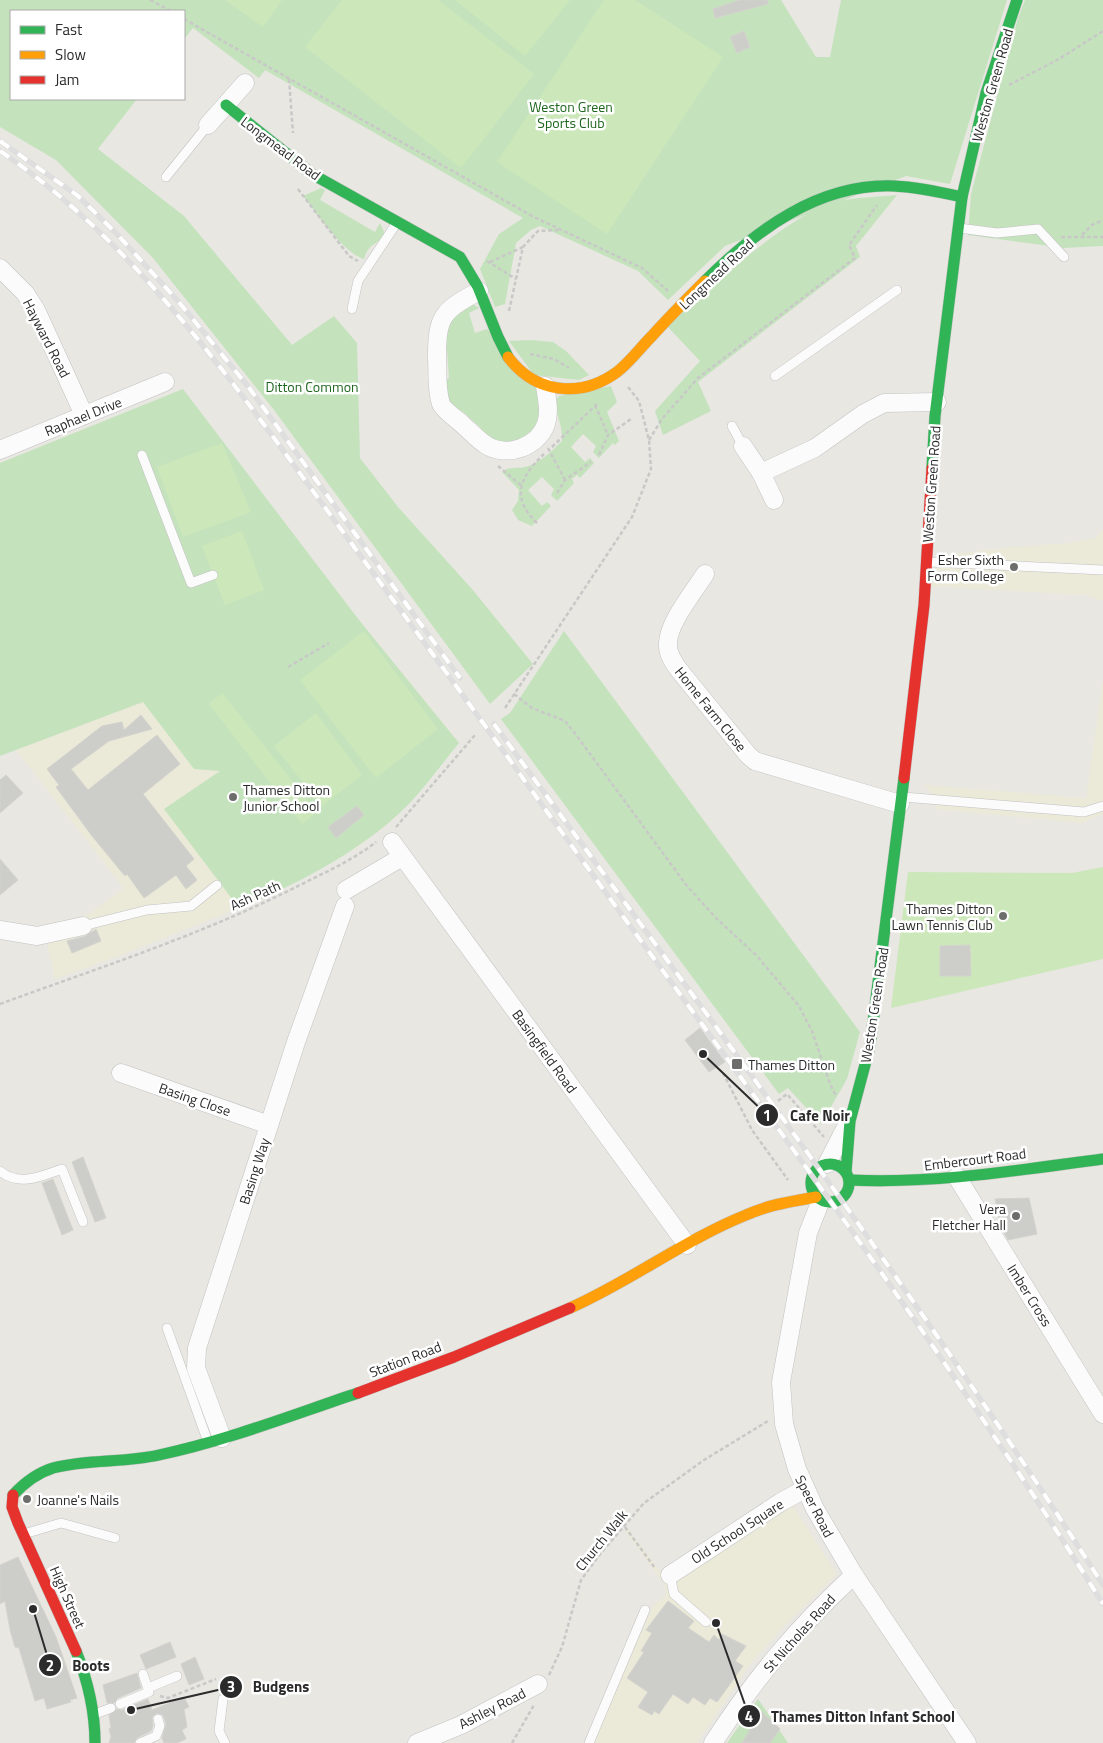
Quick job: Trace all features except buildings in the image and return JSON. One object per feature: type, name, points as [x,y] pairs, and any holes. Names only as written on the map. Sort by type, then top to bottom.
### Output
[{"type":"street","name":"Weston Green Road","points":[[848,1176],[851,1117],[870,1046],[924,605],[937,402],[944,328],[962,197],[986,93],[1017,0]]},
{"type":"street","points":[[208,125],[245,83]]},
{"type":"street","name":"Longmead Road","points":[[226,105],[309,178],[398,222],[460,257],[471,271],[503,347],[513,365],[531,379],[545,386],[563,388],[589,385],[616,372],[731,256],[796,210],[824,197],[856,188],[892,184],[962,197]]},
{"type":"street","name":"Hayward Road","points":[[0,268],[25,293],[36,310],[84,415]]},
{"type":"street","points":[[479,291],[448,310],[441,319],[437,336],[438,386],[442,406],[486,445],[500,450],[517,450],[530,444],[540,436],[546,424],[548,410],[545,386]]},
{"type":"street","name":"Raphael Drive","points":[[0,450],[165,382]]},
{"type":"street","points":[[762,473],[815,448],[863,414],[884,403],[937,402]]},
{"type":"street","points":[[743,446],[762,473],[774,500]]},
{"type":"street","name":"Home Farm Close","points":[[705,574],[668,635],[668,647],[679,670],[748,755],[755,760],[880,800],[901,801]]},
{"type":"street","name":"Basingfield Road","points":[[387,837],[687,1245]]},
{"type":"street","name":"Basing Way","points":[[215,1440],[195,1358],[269,1125],[346,898],[402,857]]},
{"type":"street","points":[[0,930],[37,936],[82,926]]},
{"type":"street","name":"Basing Close","points":[[121,1073],[269,1125]]},
{"type":"street","name":"Weston Green Road","points":[[831,1156],[851,1117]]},
{"type":"street","points":[[831,1156],[848,1176],[847,1193],[840,1200],[830,1203],[819,1199],[811,1184],[817,1169],[831,1156]]},
{"type":"street","name":"Embercourt Road","points":[[848,1176],[885,1183],[957,1177],[1103,1159]]},
{"type":"street","name":"Imber Cross","points":[[957,1177],[1103,1414]]},
{"type":"street","name":"Station Road","points":[[13,1494],[29,1479],[58,1467],[140,1459],[215,1440],[362,1391],[554,1316],[617,1286],[687,1245],[744,1215],[796,1197],[811,1184]]},
{"type":"street","points":[[796,1197],[808,1233]]},
{"type":"street","name":"Station Road","points":[[796,1197],[819,1199]]},
{"type":"street","name":"Speer Road","points":[[819,1199],[808,1233],[781,1382],[782,1412],[797,1469],[805,1490],[854,1576],[967,1743]]},
{"type":"street","name":"Old School Square","points":[[676,1570],[781,1502],[805,1490]]},
{"type":"street","points":[[0,1494],[13,1494]]},
{"type":"street","name":"High Street","points":[[13,1494],[12,1507],[84,1672],[93,1697],[95,1743]]},
{"type":"street","name":"St Nicholas Road","points":[[713,1743],[775,1655],[812,1614],[854,1576]]},
{"type":"street","name":"Ashley Road","points":[[418,1743],[461,1725],[541,1686]]},
{"type":"lane","points":[[166,177],[208,125]]},
{"type":"lane","points":[[352,309],[358,281],[366,266],[398,222]]},
{"type":"lane","points":[[958,228],[997,233],[1038,229],[1064,257]]},
{"type":"lane","points":[[775,376],[897,290]]},
{"type":"lane","points":[[732,426],[743,446]]},
{"type":"lane","points":[[142,455],[191,583],[213,575]]},
{"type":"lane","points":[[926,562],[1103,570]]},
{"type":"lane","points":[[901,801],[1084,812],[1103,806]]},
{"type":"lane","points":[[82,926],[147,910],[191,906],[217,885]]},
{"type":"lane","points":[[0,1171],[4,1175],[31,1180],[62,1169],[83,1222]]},
{"type":"lane","points":[[167,1328],[215,1440]]},
{"type":"lane","points":[[23,1534],[61,1523],[115,1538]]},
{"type":"lane","points":[[676,1570],[674,1594],[706,1622]]},
{"type":"lane","points":[[589,1743],[645,1610]]},
{"type":"lane","points":[[143,1674],[149,1690]]},
{"type":"lane","points":[[120,1704],[177,1676]]},
{"type":"lane","points":[[223,1699],[219,1731],[225,1743]]},
{"type":"lane","points":[[95,1714],[111,1708]]},
{"type":"lane","points":[[140,1743],[156,1736],[160,1726],[158,1719]]},
{"type":"path","points":[[150,0],[168,10]]},
{"type":"path","points":[[185,19],[289,80],[532,216],[642,268],[682,304]]},
{"type":"path","points":[[986,93],[1012,84],[1059,59],[1103,30]]},
{"type":"path","points":[[289,80],[293,134]]},
{"type":"path","points":[[293,183],[349,256],[366,266]]},
{"type":"path","points":[[649,440],[662,419],[698,378],[855,258],[849,245],[892,184]]},
{"type":"path","points":[[1082,235],[1092,225],[1103,220]]},
{"type":"path","points":[[490,262],[523,246],[538,231],[561,230]]},
{"type":"path","points":[[1048,238],[1082,235],[1103,237]]},
{"type":"path","points":[[507,316],[523,246]]},
{"type":"path","points":[[503,347],[518,353],[534,354],[554,359],[581,376],[589,385]]},
{"type":"path","points":[[505,708],[632,517],[651,468],[649,440],[639,401],[616,372]]},
{"type":"path","points":[[537,523],[525,512],[521,499],[525,476],[601,400]]},
{"type":"path","points":[[595,406],[608,435]]},
{"type":"path","points":[[598,455],[608,435],[631,419]]},
{"type":"path","points":[[549,450],[565,480]]},
{"type":"path","points":[[557,493],[565,480],[591,462]]},
{"type":"path","points":[[288,667],[329,643]]},
{"type":"path","points":[[514,694],[532,708],[564,722],[569,727],[602,768],[611,785],[639,818],[659,851],[687,886],[717,919],[782,982],[799,1006],[812,1031],[830,1084],[851,1117]]},
{"type":"path","name":"Ash Path","points":[[0,1004],[132,957],[265,903],[349,860],[387,837],[475,735]]},
{"type":"path","points":[[723,1073],[752,1130],[796,1197]]},
{"type":"path","points":[[778,1102],[787,1094],[831,1156]]},
{"type":"path","name":"Church Walk","points":[[512,1743],[562,1648],[581,1580],[601,1553],[644,1503],[665,1487],[782,1412]]},
{"type":"path","points":[[625,1527],[676,1570]]},
{"type":"path","points":[[149,1690],[168,1698],[216,1679]]},
{"type":"shaded area","name":"Esher Sixth Form College","points":[[1103,529],[1103,601],[1084,595],[924,586],[926,558],[1001,548],[1070,543],[1096,538]]},
{"type":"shaded area","name":"Thames Ditton Junior School","points":[[359,620],[459,743],[396,817],[360,846],[264,898],[124,954],[55,979],[43,925],[87,915],[124,888],[16,750]]},
{"type":"shaded area","points":[[1103,679],[1103,814],[1081,823],[935,809],[937,795],[932,794],[924,785],[1086,798]]},
{"type":"shaded area","points":[[791,1503],[837,1574],[784,1626],[748,1667],[697,1743],[592,1743],[654,1604],[665,1597],[664,1584],[626,1532],[628,1529],[668,1581]]},
{"type":"green space","points":[[0,0],[781,0],[816,57],[830,57],[841,0],[1007,0],[950,184],[906,176],[725,246],[668,300],[638,271],[540,226],[531,230],[516,243],[505,304],[495,307],[480,269],[499,234],[523,218],[265,70],[259,78],[193,28],[185,38],[185,10],[10,10],[10,100],[136,100],[98,149],[184,216],[292,345],[334,316],[357,343],[360,458],[398,507],[472,589],[533,664],[490,704],[274,410],[153,258],[56,160],[0,127]]},
{"type":"green space","points":[[225,0],[282,0],[263,27]]},
{"type":"green space","points":[[342,0],[438,0],[534,74],[461,168],[305,47]]},
{"type":"green space","points":[[455,0],[570,0],[525,56]]},
{"type":"green space","name":"Weston Green Sports Club","points":[[604,0],[635,0],[723,57],[607,234],[497,162]]},
{"type":"green space","points":[[1025,0],[1103,0],[1103,246],[1064,248],[968,235],[971,194],[1018,18]]},
{"type":"green space","points":[[321,188],[325,190],[320,200],[375,232],[380,223],[385,234],[368,250],[364,259],[339,241],[303,196]]},
{"type":"green space","points":[[897,195],[856,246],[860,257],[698,382],[711,411],[663,435],[655,411],[700,361],[667,326],[748,256],[794,222],[836,202]]},
{"type":"green space","points":[[473,304],[479,308],[469,313],[475,333],[487,329],[543,395],[541,416],[537,429],[528,437],[508,446],[481,436],[481,428],[462,411],[454,410],[450,405],[442,381],[449,378],[447,350],[443,349],[447,320]]},
{"type":"green space","points":[[509,341],[553,342],[566,351],[589,375],[579,380],[534,375]]},
{"type":"green space","points":[[611,386],[617,402],[607,412],[619,441],[615,445],[613,443],[599,458],[593,452],[596,446],[583,434],[571,447],[585,462],[590,458],[594,463],[580,478],[577,475],[572,479],[574,483],[557,501],[551,495],[554,489],[542,477],[528,490],[542,506],[547,502],[551,506],[532,526],[518,520],[512,510],[518,501],[519,490],[502,472],[507,469],[525,467],[536,463],[562,441],[555,401],[559,396]]},
{"type":"green space","points":[[183,389],[359,620],[459,743],[411,802],[377,832],[340,858],[280,890],[239,908],[164,809],[220,771],[194,769],[143,702],[0,756],[0,463]]},
{"type":"green space","points":[[222,443],[251,512],[183,537],[157,467]]},
{"type":"green space","points":[[242,531],[264,590],[225,605],[202,546]]},
{"type":"green space","points":[[364,631],[438,729],[376,778],[300,680]]},
{"type":"green space","points":[[564,631],[860,1032],[847,1079],[821,1124],[788,1088],[779,1094],[501,719],[510,713]]},
{"type":"green space","points":[[222,693],[317,812],[302,824],[209,704]]},
{"type":"green space","points":[[316,713],[362,775],[322,806],[274,746]]},
{"type":"green space","name":"Thames Ditton Lawn Tennis Club","points":[[1103,867],[1103,959],[891,1008],[908,872],[1072,873]]},
{"type":"green space","points":[[758,1699],[788,1743],[727,1743]]},
{"type":"railway","points":[[0,141],[78,196],[116,233],[178,301],[247,385],[460,678]]},
{"type":"railway","points":[[0,151],[48,187],[93,226],[135,268],[175,312],[250,406],[822,1189],[966,1394],[1103,1604]]},
{"type":"railway","points":[[494,724],[882,1257],[1031,1474],[1103,1585]]},
{"type":"traffic: fast","points":[[932,468],[935,416],[962,197],[986,93],[1017,0]]},
{"type":"traffic: fast","points":[[226,105],[312,174],[460,257],[478,287],[508,357]]},
{"type":"traffic: fast","points":[[705,281],[767,228],[790,213],[840,192],[866,187],[894,186],[962,197]]},
{"type":"traffic: fast","points":[[846,1172],[850,1121],[870,1046],[904,778]]},
{"type":"traffic: fast","points":[[850,1180],[882,1181],[945,1178],[1008,1172],[1103,1159]]},
{"type":"traffic: fast","points":[[830,1164],[844,1169],[849,1183],[844,1197],[830,1202],[816,1197],[811,1183],[816,1169],[830,1164]]},
{"type":"traffic: fast","points":[[13,1495],[32,1478],[53,1468],[79,1463],[146,1457],[184,1449],[259,1427],[358,1393]]},
{"type":"traffic: fast","points":[[76,1651],[90,1696],[94,1719],[95,1743]]},
{"type":"traffic: slow","points":[[508,357],[519,369],[545,385],[573,389],[603,381],[626,364],[705,281]]},
{"type":"traffic: slow","points":[[570,1308],[615,1286],[679,1248],[723,1225],[764,1208],[816,1197]]},
{"type":"traffic: jam","points":[[904,778],[924,605],[932,468]]},
{"type":"traffic: jam","points":[[358,1393],[454,1357],[570,1308]]},
{"type":"traffic: jam","points":[[13,1495],[12,1507],[18,1523],[76,1651]]},
{"type":"place","name":"Esher Sixth Form College","points":[[1014,567]]},
{"type":"place","name":"Thames Ditton Junior School","points":[[233,797]]},
{"type":"place","name":"Thames Ditton Lawn Tennis Club","points":[[1003,916]]},
{"type":"place","name":"Cafe Noir","points":[[703,1054]]},
{"type":"place","name":"Thames Ditton","points":[[737,1064]]},
{"type":"place","name":"Vera Fletcher Hall","points":[[1016,1216]]},
{"type":"place","name":"Joanne's Nails","points":[[27,1499]]},
{"type":"place","name":"Boots","points":[[33,1609]]},
{"type":"place","name":"Thames Ditton Infant School","points":[[716,1623]]},
{"type":"place","name":"Budgens","points":[[131,1710]]},
{"type":"park label","name":"Ditton Common","points":[[312,386]]}]
